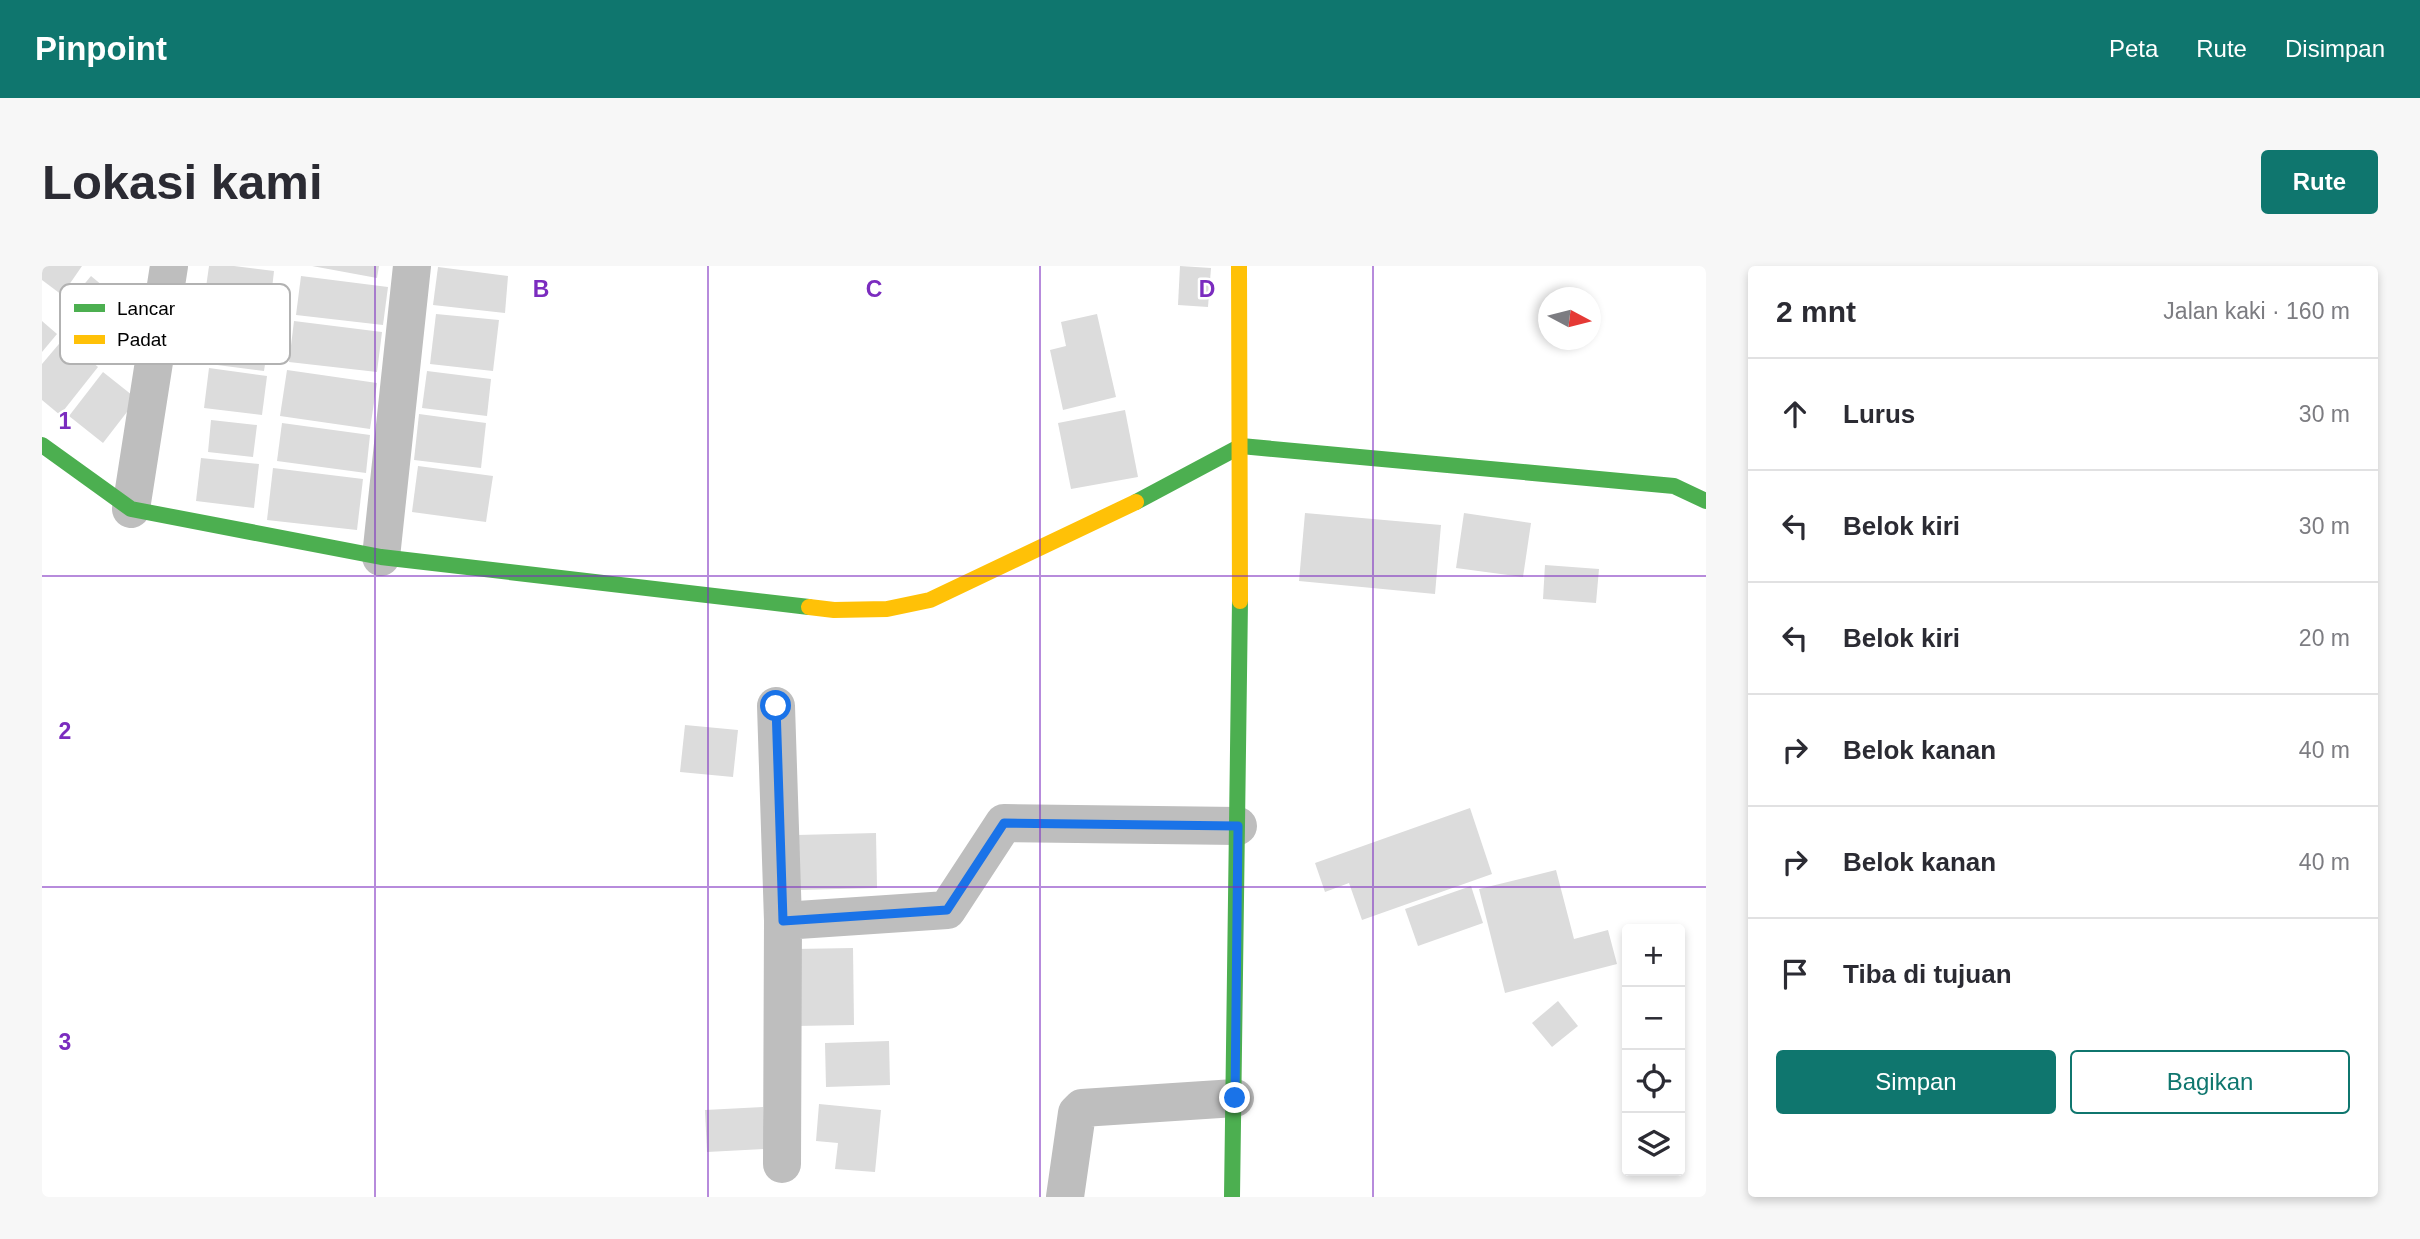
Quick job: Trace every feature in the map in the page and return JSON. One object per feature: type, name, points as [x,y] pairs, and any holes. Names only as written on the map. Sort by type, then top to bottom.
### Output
[{"type":"street","points":[[166,284],[169,266]]},
{"type":"street","points":[[382,557],[412,266]]},
{"type":"street","points":[[1232,1197],[1241,446],[1239,266]]},
{"type":"street","points":[[131,509],[154,364]]},
{"type":"street","points":[[42,445],[131,509],[382,557],[834,610],[887,609],[930,600],[1115,513],[1241,446],[1674,486],[1706,501]]},
{"type":"street","points":[[776,706],[783,921],[782,1164]]},
{"type":"street","points":[[783,921],[947,910],[1004,823],[1238,826]]},
{"type":"street","points":[[1065,1197],[1077,1113],[1082,1108],[1235,1098]]},
{"type":"building","points":[[42,266],[82,266],[70,284],[60,284],[60,294],[42,280]]},
{"type":"building","points":[[209,266],[274,271],[273,284],[206,284]]},
{"type":"building","points":[[312,266],[379,266],[377,278]]},
{"type":"building","points":[[1180,266],[1211,268],[1208,307],[1178,305]]},
{"type":"building","points":[[438,267],[508,276],[505,313],[433,305]]},
{"type":"building","points":[[91,276],[101,284],[84,284]]},
{"type":"building","points":[[301,276],[388,287],[383,325],[296,315]]},
{"type":"building","points":[[436,314],[499,320],[493,371],[430,364]]},
{"type":"building","points":[[1097,314],[1116,397],[1063,410],[1050,350],[1066,346],[1061,322]]},
{"type":"building","points":[[42,321],[57,334],[42,352]]},
{"type":"building","points":[[294,321],[382,332],[377,372],[290,362]]},
{"type":"building","points":[[60,343],[60,364],[94,364],[98,367],[60,415],[42,400],[42,364]]},
{"type":"building","points":[[210,364],[265,364],[264,371]]},
{"type":"building","points":[[209,368],[267,376],[262,415],[204,408]]},
{"type":"building","points":[[287,370],[377,383],[370,429],[280,416]]},
{"type":"building","points":[[427,371],[491,379],[487,416],[422,408]]},
{"type":"building","points":[[103,372],[137,399],[103,443],[69,416]]},
{"type":"building","points":[[1125,410],[1138,477],[1071,489],[1058,423]]},
{"type":"building","points":[[419,414],[486,423],[481,468],[414,460]]},
{"type":"building","points":[[211,420],[257,425],[253,457],[208,452]]},
{"type":"building","points":[[282,423],[370,435],[366,473],[277,461]]},
{"type":"building","points":[[201,458],[259,464],[254,508],[196,501]]},
{"type":"building","points":[[418,466],[493,476],[486,522],[412,512]]},
{"type":"building","points":[[273,468],[363,479],[357,530],[267,520]]},
{"type":"building","points":[[1305,513],[1441,525],[1435,594],[1299,581]]},
{"type":"building","points":[[1464,513],[1531,523],[1523,577],[1456,568]]},
{"type":"building","points":[[1545,565],[1599,569],[1596,603],[1543,599]]},
{"type":"building","points":[[685,725],[738,730],[733,777],[680,772]]},
{"type":"building","points":[[1470,808],[1492,874],[1362,920],[1349,883],[1325,892],[1315,863]]},
{"type":"building","points":[[876,833],[877,888],[798,890],[797,835]]},
{"type":"building","points":[[1556,870],[1574,939],[1608,930],[1617,964],[1505,993],[1479,889]]},
{"type":"building","points":[[1471,886],[1483,923],[1418,946],[1405,909]]},
{"type":"building","points":[[853,948],[854,1025],[795,1026],[794,949]]},
{"type":"building","points":[[1558,1001],[1578,1026],[1552,1047],[1532,1023]]},
{"type":"building","points":[[889,1041],[890,1085],[826,1087],[825,1043]]},
{"type":"building","points":[[819,1104],[881,1110],[875,1172],[835,1169],[838,1143],[816,1141]]},
{"type":"building","points":[[763,1107],[765,1149],[707,1152],[705,1110]]},
{"type":"traffic: fast","points":[[42,445],[131,509],[381,557],[809,607]]},
{"type":"traffic: fast","points":[[1136,502],[1241,446],[1674,486],[1706,501]]},
{"type":"traffic: fast","points":[[1232,1197],[1240,601]]},
{"type":"traffic: slow","points":[[1239,266],[1240,601]]},
{"type":"traffic: slow","points":[[809,607],[834,610],[887,609],[930,600],[1136,502]]},
{"type":"route","points":[[776,706],[783,921],[947,910],[1004,823],[1238,826],[1235,1098]]}]
